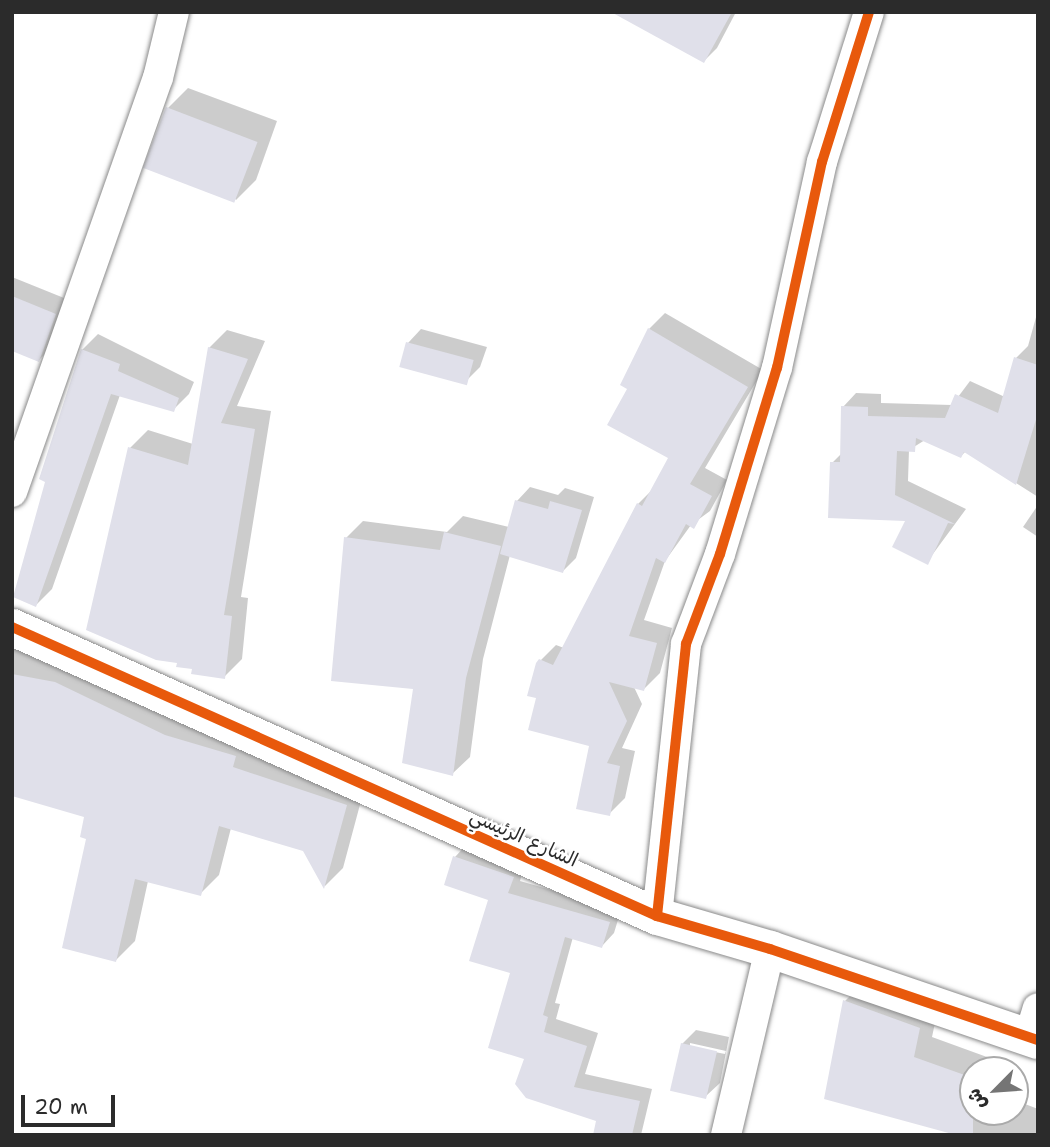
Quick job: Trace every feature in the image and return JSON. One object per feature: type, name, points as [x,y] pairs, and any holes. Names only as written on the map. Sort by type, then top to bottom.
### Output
[{"type":"street","points":[[12,492],[158,78],[174,12]]},
{"type":"street","points":[[657,916],[686,644],[720,554],[777,368],[822,162],[869,12]]},
{"type":"street","name":"الشارع الرئيسي","points":[[12,627],[657,916],[1035,1028]]},
{"type":"street","points":[[726,1135],[770,949]]},
{"type":"building","points":[[611,12],[732,12],[704,63]]},
{"type":"building","points":[[166,107],[257,142],[234,203],[143,168]]},
{"type":"building","points":[[12,296],[56,314],[39,362],[12,351]]},
{"type":"building","points":[[648,328],[748,387],[690,484],[712,496],[694,529],[686,524],[665,563],[656,558],[629,636],[657,643],[644,691],[609,682],[627,721],[607,763],[620,766],[610,816],[576,809],[589,746],[528,730],[536,698],[527,696],[536,663],[539,659],[553,665],[637,503],[642,506],[668,458],[607,425],[627,389],[620,385]]},
{"type":"building","points":[[406,342],[474,360],[467,385],[399,367]]},
{"type":"building","points":[[208,347],[248,359],[221,423],[255,429],[224,615],[232,616],[225,679],[191,674],[192,669],[176,667],[177,663],[156,660],[86,630],[128,447],[188,465]]},
{"type":"building","points":[[81,349],[120,364],[118,371],[179,398],[174,412],[111,394],[36,607],[13,597],[45,482],[39,479]]},
{"type":"building","points":[[1014,357],[1038,365],[1038,413],[1016,485],[964,452],[961,458],[916,438],[915,452],[897,451],[895,495],[955,524],[948,523],[928,565],[892,547],[905,521],[828,518],[830,462],[840,462],[841,406],[868,407],[868,416],[945,418],[955,394],[998,413]]},
{"type":"building","points":[[515,500],[548,509],[550,501],[582,510],[563,573],[500,554]]},
{"type":"building","points":[[444,532],[501,546],[466,678],[453,776],[402,763],[413,689],[331,681],[344,537],[440,550]]},
{"type":"building","points":[[12,674],[55,682],[165,735],[236,756],[233,767],[347,805],[324,889],[303,851],[219,826],[201,896],[135,879],[116,962],[62,948],[86,839],[80,837],[84,817],[12,796]]},
{"type":"building","points":[[453,856],[514,877],[508,893],[610,922],[602,948],[565,937],[543,1015],[548,1017],[544,1032],[587,1046],[574,1087],[640,1101],[632,1135],[593,1135],[596,1121],[526,1098],[515,1084],[524,1059],[488,1048],[510,973],[469,961],[488,900],[444,885]]},
{"type":"building","points":[[843,1000],[920,1028],[914,1057],[959,1073],[959,1126],[973,1126],[973,1135],[956,1135],[824,1099]]},
{"type":"building","points":[[681,1043],[717,1051],[706,1099],[670,1091]]},
{"type":"cycle path","points":[[657,916],[686,644],[720,554],[777,368],[822,162],[869,12]]},
{"type":"cycle path","points":[[12,627],[657,916],[770,949],[1038,1040]]}]
